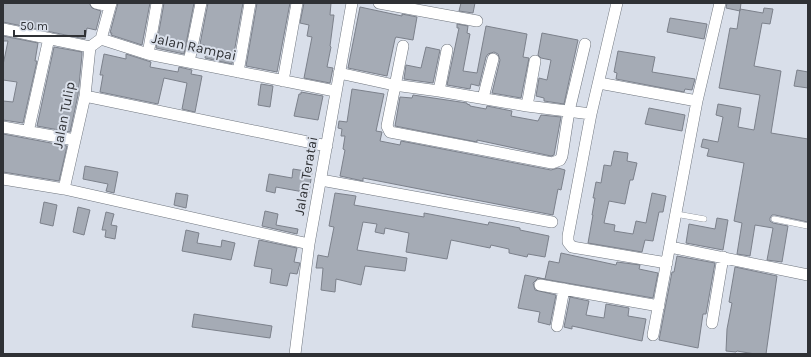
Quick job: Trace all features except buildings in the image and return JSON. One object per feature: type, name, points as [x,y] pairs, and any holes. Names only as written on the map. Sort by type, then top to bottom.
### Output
[{"type":"street","points":[[4,32],[49,38],[90,46],[102,39],[111,4],[96,3]]},
{"type":"street","points":[[148,54],[157,3]]},
{"type":"street","points":[[188,62],[201,3]]},
{"type":"street","points":[[238,72],[250,3]]},
{"type":"street","points":[[283,81],[297,3]]},
{"type":"street","name":"Jalan Teratai","points":[[295,354],[310,244],[352,3]]},
{"type":"street","points":[[379,3],[477,21]]},
{"type":"street","points":[[403,46],[387,126],[390,132],[552,163],[560,160],[579,112],[599,83],[617,3]]},
{"type":"street","points":[[653,335],[697,101],[720,3]]},
{"type":"street","points":[[28,132],[49,38]]},
{"type":"street","name":"Jalan Rampai","points":[[102,39],[148,54],[336,91]]},
{"type":"street","points":[[585,44],[568,242],[572,247],[667,263]]},
{"type":"street","name":"Jalan Tulip","points":[[64,189],[85,96],[90,46]]},
{"type":"street","points":[[439,91],[447,50]]},
{"type":"street","points":[[483,98],[493,59]]},
{"type":"street","points":[[527,106],[535,61]]},
{"type":"street","points":[[339,73],[394,85],[527,106],[579,112]]},
{"type":"street","points":[[599,83],[697,101]]},
{"type":"street","points":[[85,96],[327,146]]},
{"type":"street","points":[[3,127],[75,140]]},
{"type":"street","points":[[3,179],[64,189],[310,244]]},
{"type":"street","points":[[321,180],[552,222]]},
{"type":"street","points":[[670,246],[808,275]]},
{"type":"street","points":[[712,323],[723,257]]},
{"type":"street","points":[[540,285],[659,306]]},
{"type":"street","points":[[557,326],[564,289]]},
{"type":"lane","points":[[676,214],[704,219]]},
{"type":"lane","points":[[774,219],[808,226]]}]
